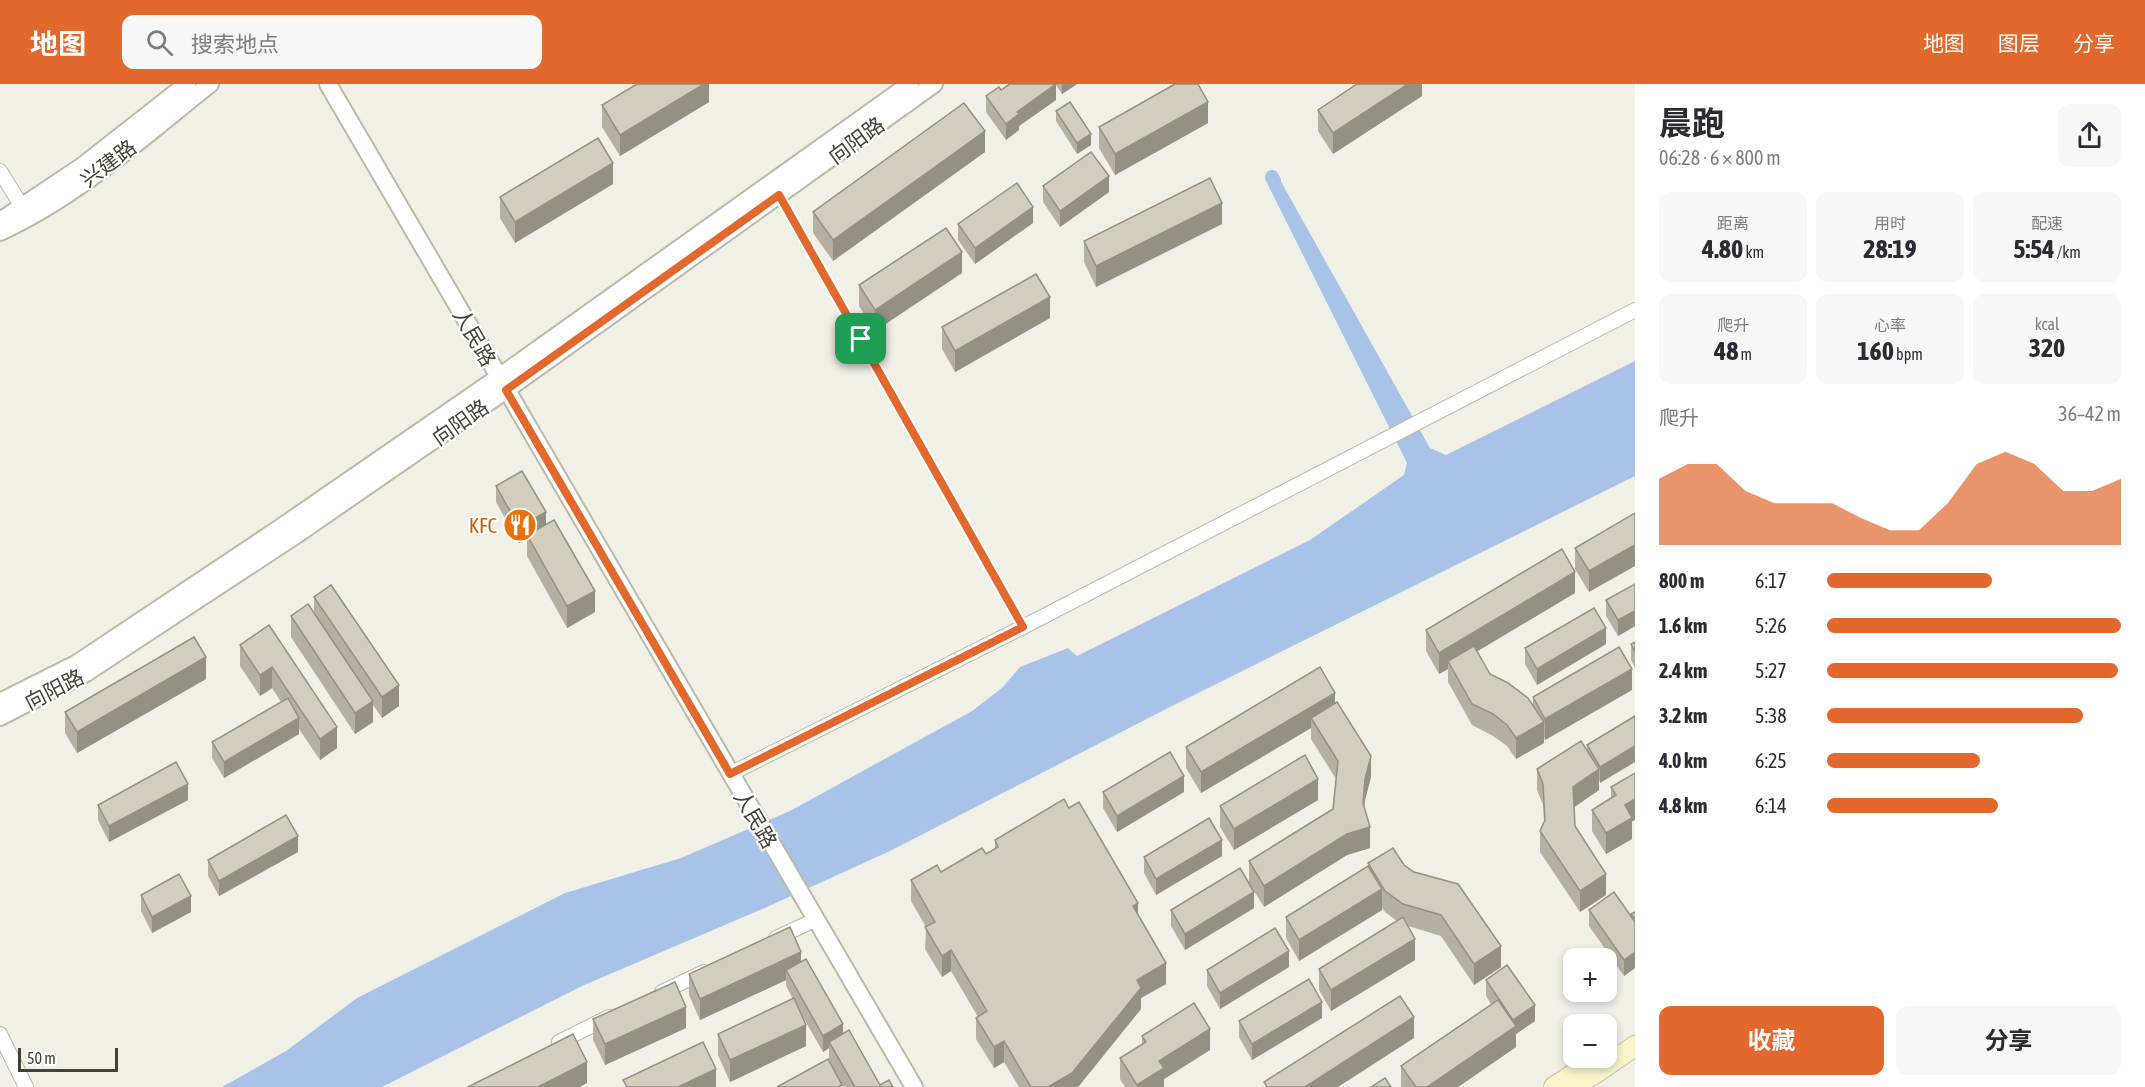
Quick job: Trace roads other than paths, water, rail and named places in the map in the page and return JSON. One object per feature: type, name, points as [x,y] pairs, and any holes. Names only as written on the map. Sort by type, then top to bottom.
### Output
[{"type":"main road","points":[[1575,1087],[1626,1053],[1635,1032]]},
{"type":"main road","points":[[1554,1087],[1582,1068]]},
{"type":"street","name":"兴建路","points":[[0,221],[81,167],[187,84]]},
{"type":"street","name":"兴建路","points":[[0,232],[25,220],[92,177],[210,84]]},
{"type":"street","name":"人民路","points":[[328,84],[814,920],[914,1087]]},
{"type":"street","name":"向阳路","points":[[0,717],[86,673],[296,535],[910,84]]},
{"type":"street","name":"向阳路","points":[[0,702],[76,664],[502,384],[779,195],[934,84]]},
{"type":"street","points":[[0,171],[21,205]]},
{"type":"street","points":[[730,774],[1023,627],[1635,310]]},
{"type":"street","points":[[762,945],[814,920]]},
{"type":"street","points":[[648,999],[721,964]]},
{"type":"street","points":[[544,1050],[627,1009]]},
{"type":"street","points":[[0,1034],[26,1087]]},
{"type":"lane","points":[[779,195],[1023,627]]},
{"type":"water","points":[[1279,178],[1430,448],[1446,455],[1635,361],[1635,476],[1168,708],[890,851],[767,907],[582,986],[382,1087],[222,1087],[286,1051],[357,998],[565,893],[681,858],[790,811],[972,711],[1003,687],[1020,667],[1068,648],[1077,656],[1310,540],[1404,475],[1407,463],[1268,185]]},
{"type":"waterway","points":[[1272,177],[1274,181]]},
{"type":"place","name":"KFC","points":[[520,525]]}]
